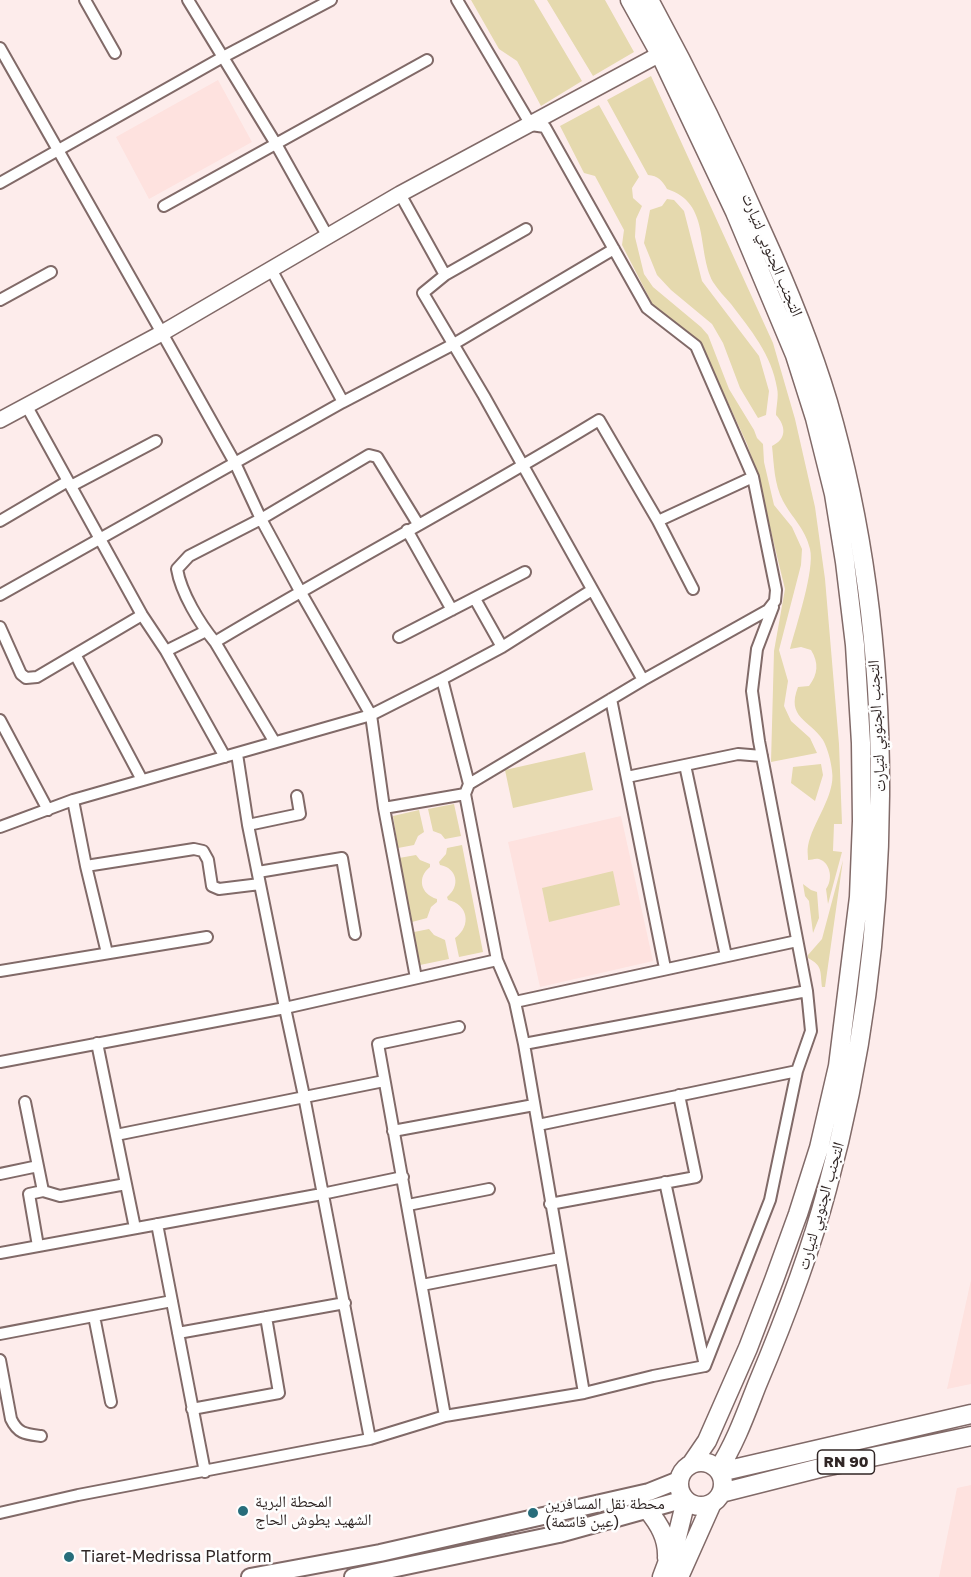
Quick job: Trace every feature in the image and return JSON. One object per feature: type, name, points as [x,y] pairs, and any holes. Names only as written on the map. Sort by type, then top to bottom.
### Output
[{"type":"highway","name":"التجنب الجنوبي لتيارت","points":[[630,0],[660,54],[735,212],[795,355],[815,418],[834,494],[846,562],[855,645],[861,754],[862,821],[859,897],[838,1066],[819,1148],[798,1214],[748,1348],[707,1441],[692,1463]]},
{"type":"highway","name":"التجنب الجنوبي لتيارت","points":[[649,0],[714,125],[786,284],[813,357],[844,462],[859,538],[870,613],[881,760],[875,924],[857,1056],[844,1125],[813,1244],[784,1321],[719,1471]]},
{"type":"highway","points":[[745,1414],[745,1448],[751,1453],[776,1459]]},
{"type":"highway","name":"RN 90","points":[[719,1471],[971,1414]]},
{"type":"highway","name":"RN 90","points":[[717,1498],[820,1468],[971,1436]]},
{"type":"highway","points":[[669,1572],[717,1498],[723,1486],[719,1471],[709,1463],[692,1463],[683,1470],[679,1480],[680,1490],[686,1499],[702,1506],[717,1498]]},
{"type":"highway","points":[[669,1572],[686,1499]]},
{"type":"highway","points":[[647,1509],[663,1532],[669,1572]]},
{"type":"main road","points":[[250,1577],[380,1553],[649,1492],[679,1480]]},
{"type":"main road","points":[[353,1577],[386,1574],[559,1534],[686,1499]]},
{"type":"street","points":[[85,0],[115,53]]},
{"type":"street","points":[[188,0],[276,144],[328,237]]},
{"type":"street","points":[[0,183],[223,57],[332,0]]},
{"type":"street","points":[[457,0],[531,125]]},
{"type":"street","points":[[0,48],[235,463],[261,519],[371,715],[384,808],[416,978]]},
{"type":"street","points":[[0,420],[272,271],[400,194],[660,54]]},
{"type":"street","points":[[164,206],[427,60]]},
{"type":"street","points":[[531,125],[545,127],[647,308],[696,346],[753,477],[776,591],[775,601],[757,649],[752,691],[762,756],[807,991],[811,1031],[796,1071],[770,1200],[705,1366]]},
{"type":"street","points":[[400,194],[445,275]]},
{"type":"street","points":[[526,229],[445,275],[423,293],[484,396],[643,680]]},
{"type":"street","points":[[0,595],[343,402],[452,345],[614,249]]},
{"type":"street","points":[[272,271],[343,402]]},
{"type":"street","points":[[0,300],[51,272]]},
{"type":"street","points":[[26,405],[142,615],[225,757]]},
{"type":"street","points":[[215,642],[599,420],[693,589]]},
{"type":"street","points":[[0,521],[70,483],[156,441]]},
{"type":"street","points":[[274,741],[215,642],[206,631],[179,582],[177,569],[189,556],[261,519],[369,455],[377,457],[418,524]]},
{"type":"street","points":[[657,521],[753,477]]},
{"type":"street","points":[[406,530],[452,610]]},
{"type":"street","points":[[399,637],[525,572]]},
{"type":"street","points":[[0,826],[73,800],[371,715],[502,647],[592,590]]},
{"type":"street","points":[[475,599],[502,647]]},
{"type":"street","points":[[384,808],[467,789],[611,699],[768,610],[775,601]]},
{"type":"street","points":[[0,627],[21,674],[26,678],[37,677],[76,656],[142,615]]},
{"type":"street","points":[[165,651],[206,631]]},
{"type":"street","points":[[76,656],[142,780]]},
{"type":"street","points":[[442,679],[467,789],[497,960],[515,1002],[524,1044],[584,1393]]},
{"type":"street","points":[[611,699],[665,968]]},
{"type":"street","points":[[0,720],[48,810]]},
{"type":"street","points":[[237,754],[248,825],[304,1096],[370,1439]]},
{"type":"street","points":[[627,777],[738,754],[762,756]]},
{"type":"street","points":[[685,765],[726,956]]},
{"type":"street","points":[[248,825],[300,814],[297,796]]},
{"type":"street","points":[[73,800],[107,953]]},
{"type":"street","points":[[86,866],[194,849],[203,851],[212,886],[219,889],[260,884]]},
{"type":"street","points":[[258,872],[342,858],[355,934]]},
{"type":"street","points":[[0,971],[207,937]]},
{"type":"street","points":[[515,1002],[797,941]]},
{"type":"street","points":[[0,1062],[285,1008],[497,960]]},
{"type":"street","points":[[524,1044],[807,991]]},
{"type":"street","points":[[445,1416],[378,1044],[459,1027]]},
{"type":"street","points":[[97,1043],[135,1228]]},
{"type":"street","points":[[538,1125],[796,1071]]},
{"type":"street","points":[[116,1136],[384,1081]]},
{"type":"street","points":[[550,1204],[696,1177],[679,1095]]},
{"type":"street","points":[[25,1102],[43,1191]]},
{"type":"street","points":[[393,1131],[534,1105]]},
{"type":"street","points":[[0,1174],[38,1166]]},
{"type":"street","points":[[0,1253],[403,1177]]},
{"type":"street","points":[[665,1182],[705,1366]]},
{"type":"street","points":[[38,1246],[28,1194],[43,1191],[60,1196],[126,1184]]},
{"type":"street","points":[[408,1205],[489,1189]]},
{"type":"street","points":[[157,1224],[206,1472]]},
{"type":"street","points":[[422,1285],[560,1258]]},
{"type":"street","points":[[0,1334],[172,1301]]},
{"type":"street","points":[[178,1333],[345,1303]]},
{"type":"street","points":[[94,1316],[111,1402]]},
{"type":"street","points":[[192,1409],[279,1393],[266,1317]]},
{"type":"street","points":[[0,1360],[11,1419],[15,1428],[21,1434],[41,1436]]},
{"type":"street","points":[[0,1513],[78,1495],[370,1439],[445,1416],[584,1393],[705,1366]]},
{"type":"shaded area","points":[[471,0],[534,0],[582,81],[541,106],[517,61],[499,49]]},
{"type":"shaded area","points":[[547,0],[605,0],[634,52],[593,76]]},
{"type":"shaded area","points":[[651,76],[773,343],[795,419],[815,507],[825,579],[839,744],[842,824],[834,824],[833,851],[842,852],[828,904],[826,889],[830,881],[830,872],[823,861],[808,860],[808,849],[810,837],[830,790],[832,771],[823,740],[797,712],[795,705],[798,687],[809,686],[814,677],[815,659],[811,650],[801,647],[790,649],[807,584],[811,558],[805,535],[783,501],[776,481],[772,446],[780,440],[783,432],[782,424],[776,415],[777,388],[770,364],[759,343],[713,282],[700,229],[690,205],[681,196],[667,189],[659,179],[648,175],[607,100]]},
{"type":"shaded area","points":[[218,80],[252,142],[149,199],[116,137]]},
{"type":"shaded area","points":[[599,105],[639,177],[632,188],[633,198],[642,206],[636,219],[635,237],[644,274],[653,287],[708,335],[729,389],[757,438],[763,444],[764,462],[774,505],[792,527],[802,549],[801,565],[779,650],[788,681],[784,706],[791,721],[810,738],[817,753],[771,762],[774,651],[785,589],[756,470],[747,444],[701,344],[656,311],[622,245],[624,230],[595,176],[584,173],[560,126]]},
{"type":"shaded area","points":[[667,199],[674,200],[684,211],[702,281],[759,356],[769,391],[766,415],[758,418],[740,388],[723,343],[712,324],[671,290],[657,275],[644,243],[650,210],[662,206]]},
{"type":"shaded area","points":[[585,752],[593,790],[513,808],[505,770]]},
{"type":"shaded area","points":[[821,764],[823,775],[815,801],[791,783],[793,767]]},
{"type":"shaded area","points":[[454,804],[461,836],[445,839],[441,834],[433,831],[428,809]]},
{"type":"shaded area","points":[[419,810],[424,832],[418,836],[414,845],[398,848],[393,816]]},
{"type":"shaded area","points":[[621,816],[653,961],[540,987],[508,842]]},
{"type":"shaded area","points":[[462,845],[483,952],[459,957],[455,938],[464,928],[465,916],[460,906],[448,900],[447,897],[454,888],[455,878],[450,870],[440,865],[439,862],[446,854],[447,848]]},
{"type":"shaded area","points":[[416,855],[420,860],[430,864],[423,876],[422,885],[431,897],[437,899],[437,902],[431,907],[427,918],[412,922],[399,858]]},
{"type":"shaded area","points":[[843,860],[825,987],[822,987],[820,970],[808,958],[808,955],[822,939]]},
{"type":"shaded area","points":[[613,871],[620,905],[549,922],[542,888]]},
{"type":"shaded area","points":[[803,884],[817,892],[819,918],[813,933],[809,901],[805,896]]},
{"type":"shaded area","points":[[429,929],[434,935],[445,940],[449,959],[420,965],[414,932]]},
{"type":"shaded area","points":[[971,1280],[971,1384],[947,1389]]},
{"type":"shaded area","points":[[971,1485],[971,1577],[939,1577],[957,1488]]},
{"type":"place","name":"المحطة البرية الشهيد يطوش الحاج","points":[[243,1511]]},
{"type":"place","name":"محطة نقل المسافرين (عين قاسمة)","points":[[533,1513]]},
{"type":"place","name":"Tiaret-Medrissa Platform","points":[[69,1557]]}]
